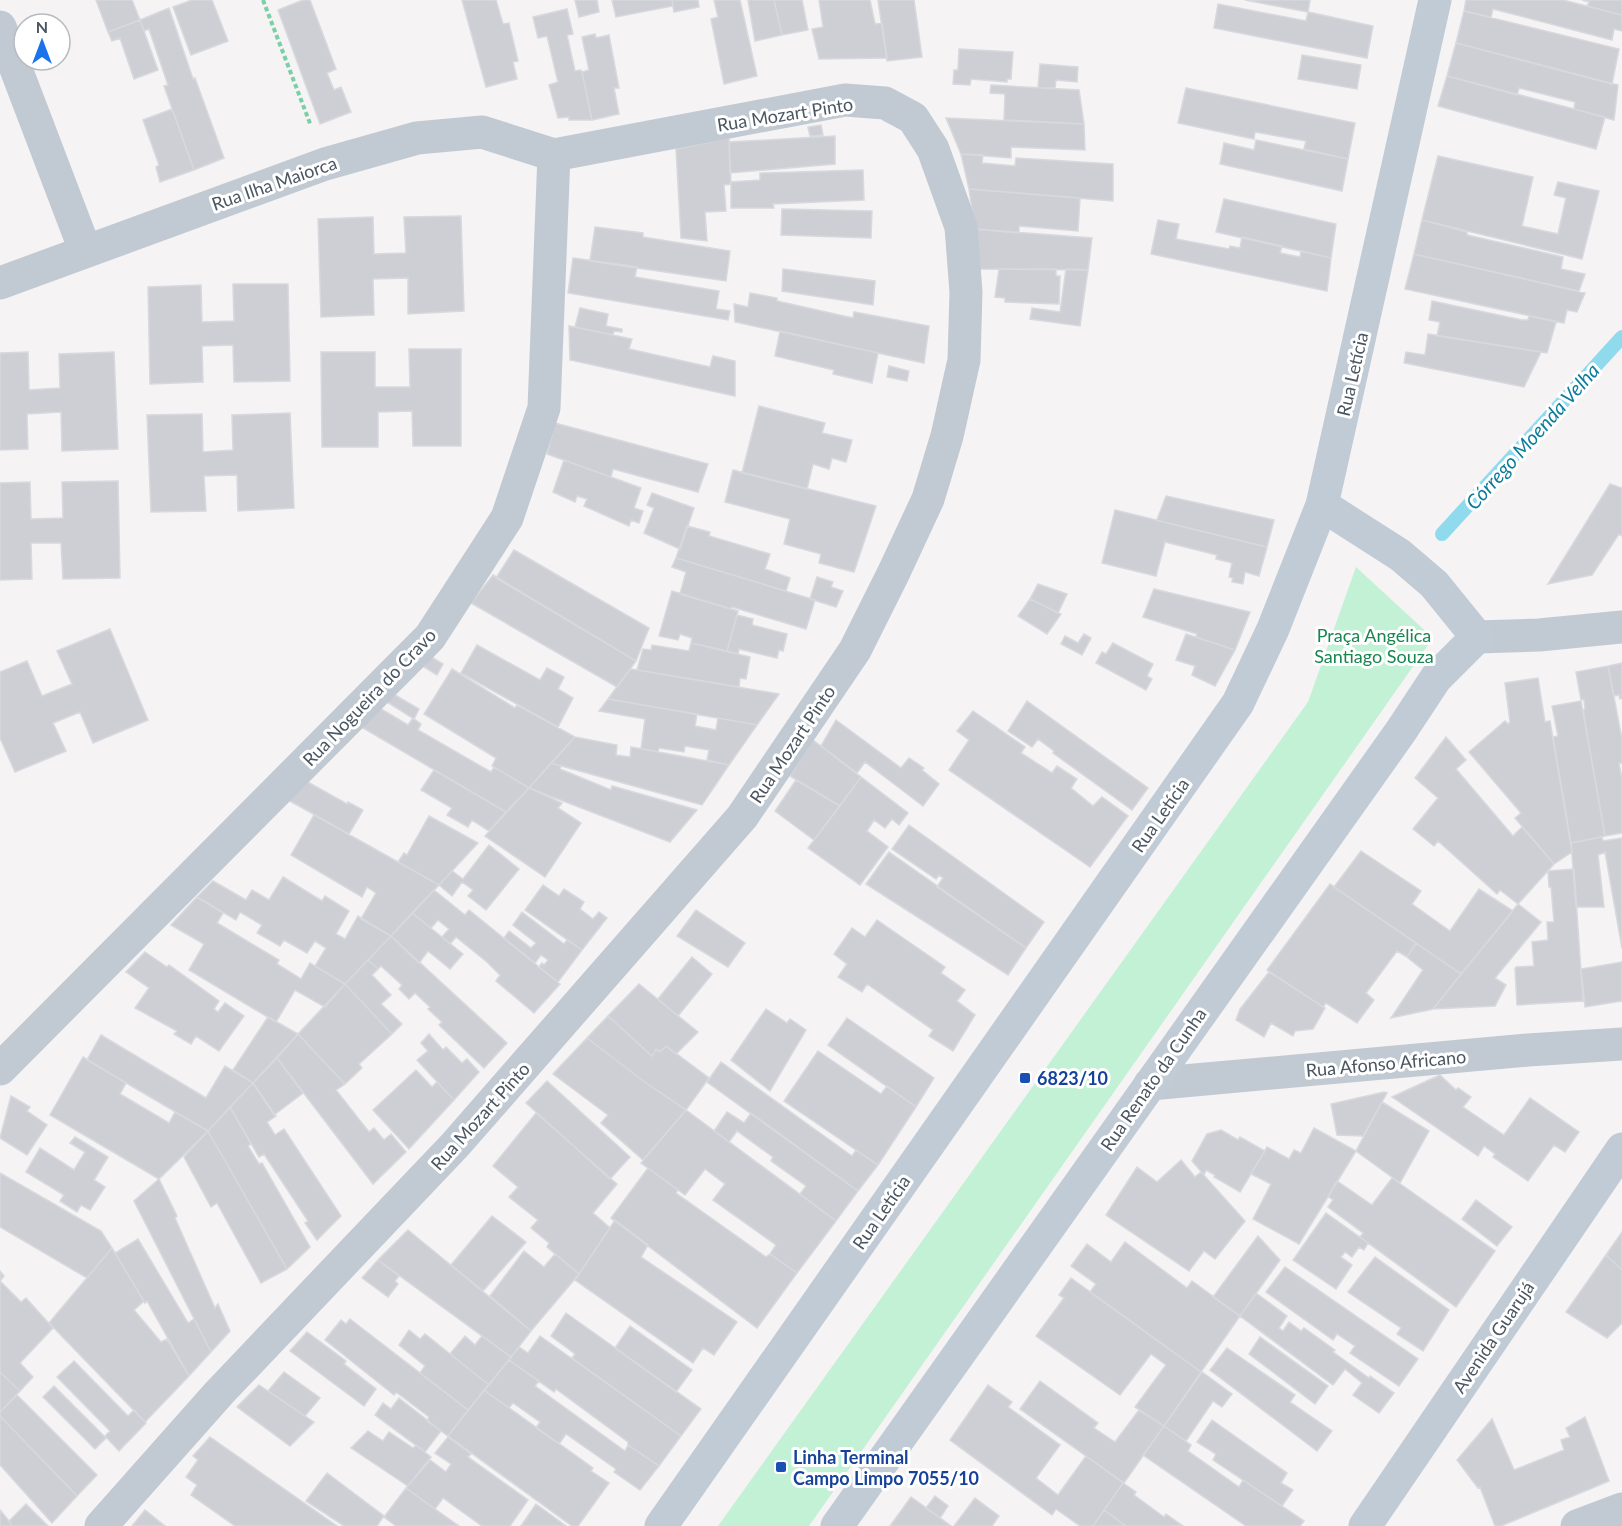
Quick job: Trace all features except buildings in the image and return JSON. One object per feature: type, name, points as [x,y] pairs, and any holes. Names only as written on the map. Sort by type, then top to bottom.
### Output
[{"type":"street","name":"Rua Letícia","points":[[661,1526],[1238,703],[1274,629],[1322,505],[1435,0]]},
{"type":"street","points":[[0,27],[85,250]]},
{"type":"street","name":"Rua Mozart Pinto","points":[[100,1526],[219,1393],[455,1146],[742,817],[855,650],[928,499],[947,436],[964,360],[966,292],[961,227],[933,149],[914,118],[885,103],[845,100],[554,155]]},
{"type":"street","name":"Rua Ilha Maiorca","points":[[0,283],[325,164],[417,138],[482,132],[554,155]]},
{"type":"street","name":"Rua Nogueira do Cravo","points":[[0,1069],[430,637],[507,518],[544,408],[554,155]]},
{"type":"street","points":[[1322,505],[1400,555],[1434,584],[1477,637],[1539,635],[1622,627]]},
{"type":"street","name":"Rua Renato da Cunha","points":[[837,1526],[1401,731],[1436,678],[1477,637]]},
{"type":"street","name":"Rua Afonso Africano","points":[[1150,1084],[1528,1050],[1622,1044]]},
{"type":"street","name":"Avenida Guarujá","points":[[1365,1526],[1622,1149]]},
{"type":"street","points":[[1577,1526],[1622,1509]]},
{"type":"path","points":[[263,0],[325,164]]},
{"type":"green space","name":"Praça Angélica Santiago Souza","points":[[1356,567],[1433,638],[809,1526],[718,1526],[1308,702]]},
{"type":"waterway","name":"Córrego Moenda Velha","points":[[1442,534],[1622,337]]},
{"type":"place","name":"6823/10","points":[[1025,1078]]},
{"type":"place","name":"Linha Terminal Campo Limpo 7055/10","points":[[781,1467]]}]
